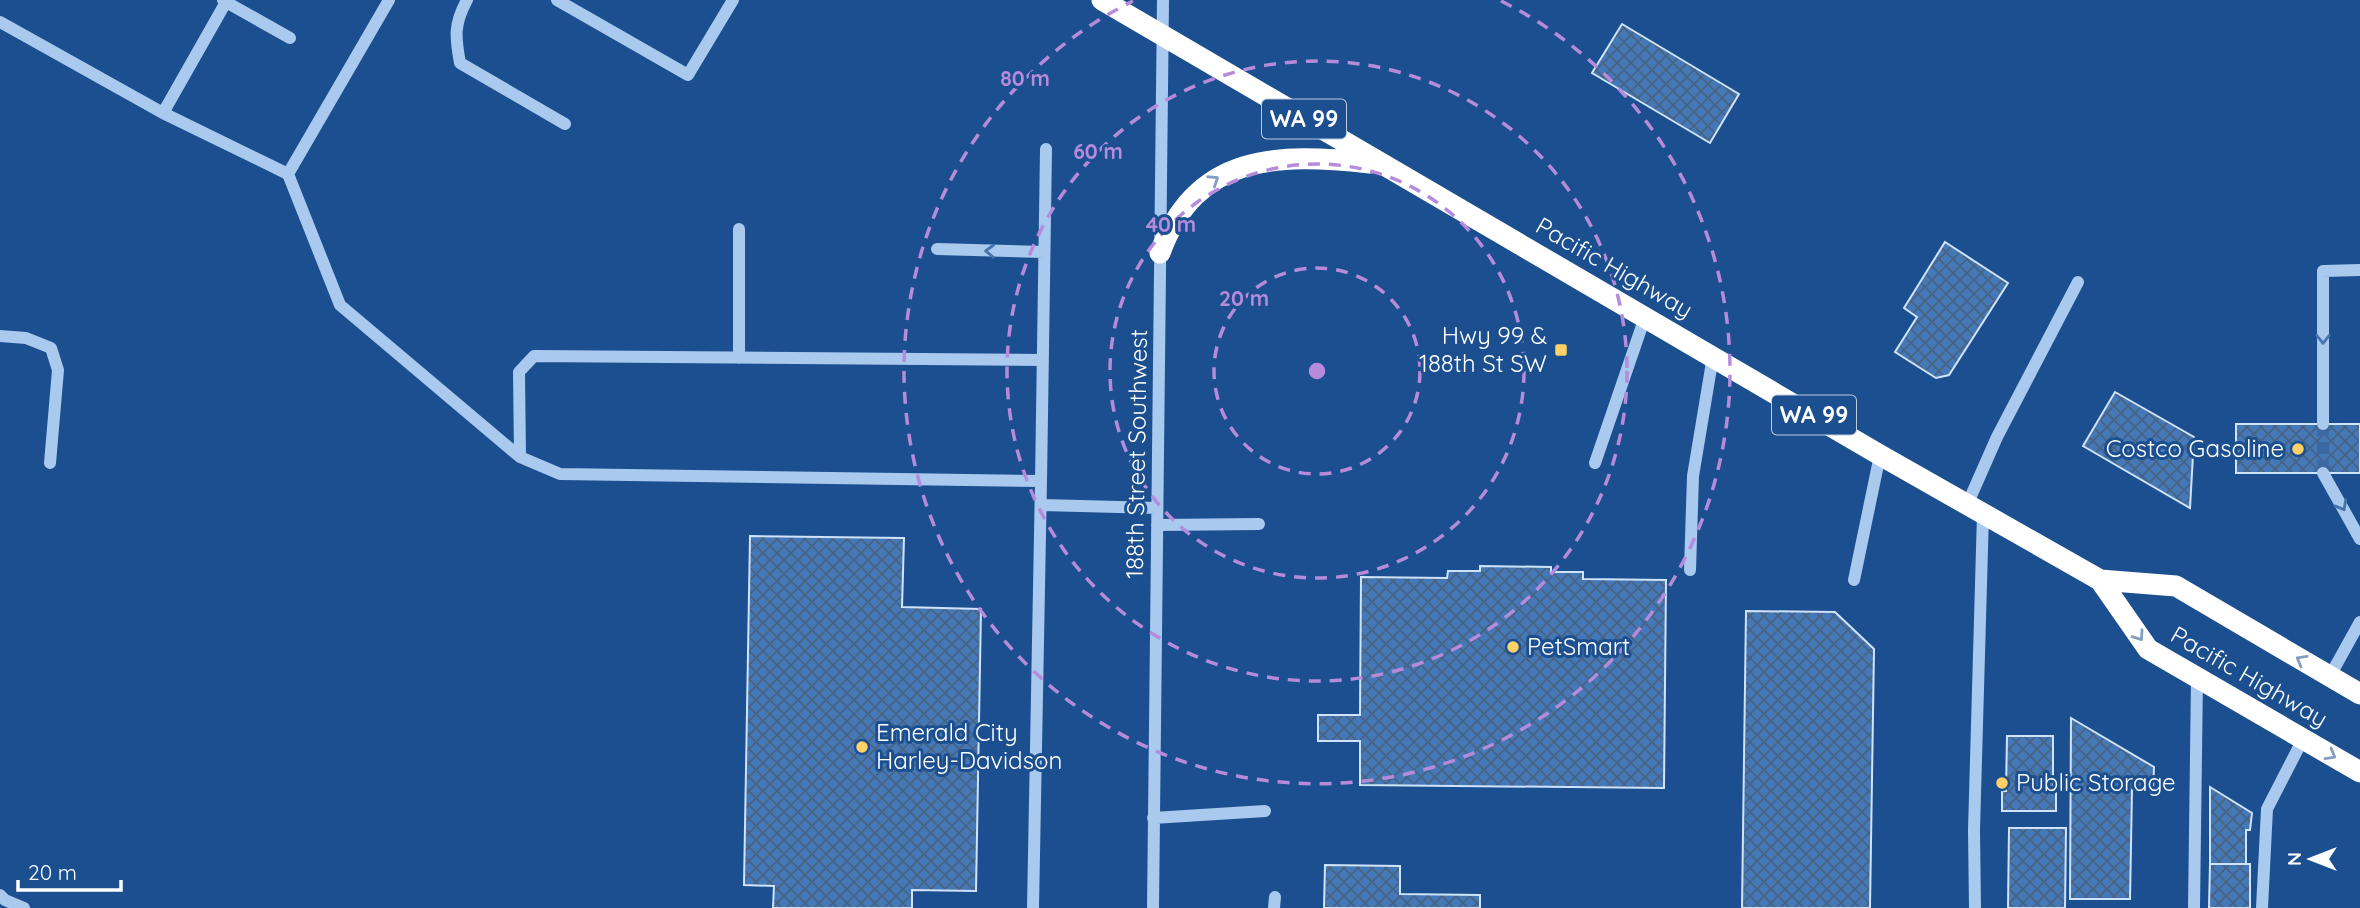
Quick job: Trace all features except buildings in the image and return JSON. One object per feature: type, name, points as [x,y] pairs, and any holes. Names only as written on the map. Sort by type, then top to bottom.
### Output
[{"type":"highway","name":"Pacific Highway","points":[[1102,0],[1880,455],[2100,580],[2176,586],[2360,694]]},
{"type":"highway","points":[[1160,253],[1178,214],[1210,181],[1227,172],[1273,160],[1342,160],[1380,164]]},
{"type":"highway","name":"Pacific Highway","points":[[2100,580],[2148,649],[2360,772]]},
{"type":"street","points":[[288,174],[389,0]]},
{"type":"street","points":[[467,0],[457,19],[456,41],[460,63],[565,124]]},
{"type":"street","points":[[557,0],[688,75],[733,0]]},
{"type":"street","name":"188th Street Southwest","points":[[1153,908],[1163,0]]},
{"type":"street","points":[[163,113],[224,1],[290,38]]},
{"type":"street","points":[[0,23],[163,113],[288,174],[340,305],[520,457],[560,474],[1041,481]]},
{"type":"street","points":[[1033,908],[1046,149]]},
{"type":"street","points":[[739,229],[739,358]]},
{"type":"street","points":[[937,249],[1044,253]]},
{"type":"street","points":[[2323,424],[2323,271],[2360,270]]},
{"type":"street","points":[[1975,908],[1975,510],[1997,437],[2078,282]]},
{"type":"street","points":[[1595,463],[1645,317]]},
{"type":"street","points":[[0,336],[26,338],[51,348],[58,370],[50,463]]},
{"type":"street","points":[[520,457],[519,372],[534,356],[1041,360]]},
{"type":"street","points":[[1690,570],[1693,476],[1713,356]]},
{"type":"street","points":[[1854,580],[1880,455]]},
{"type":"street","points":[[2323,473],[2360,539]]},
{"type":"street","points":[[1042,505],[1157,508]]},
{"type":"street","points":[[1157,525],[1259,524]]},
{"type":"street","points":[[2330,676],[2360,622]]},
{"type":"street","points":[[2194,908],[2197,678]]},
{"type":"street","points":[[2262,908],[2267,809],[2303,739]]},
{"type":"street","points":[[1153,818],[1265,811]]},
{"type":"street","points":[[0,895],[24,908]]},
{"type":"tunnel","points":[[2323,424],[2323,473]]},
{"type":"place","name":"Hwy 99 & 188th St SW","points":[[1561,350]]},
{"type":"place","name":"Costco Gasoline","points":[[2298,449]]},
{"type":"place","name":"PetSmart","points":[[1513,647]]},
{"type":"place","name":"Emerald City Harley-Davidson","points":[[862,747]]},
{"type":"place","name":"Public Storage","points":[[2002,783]]}]
